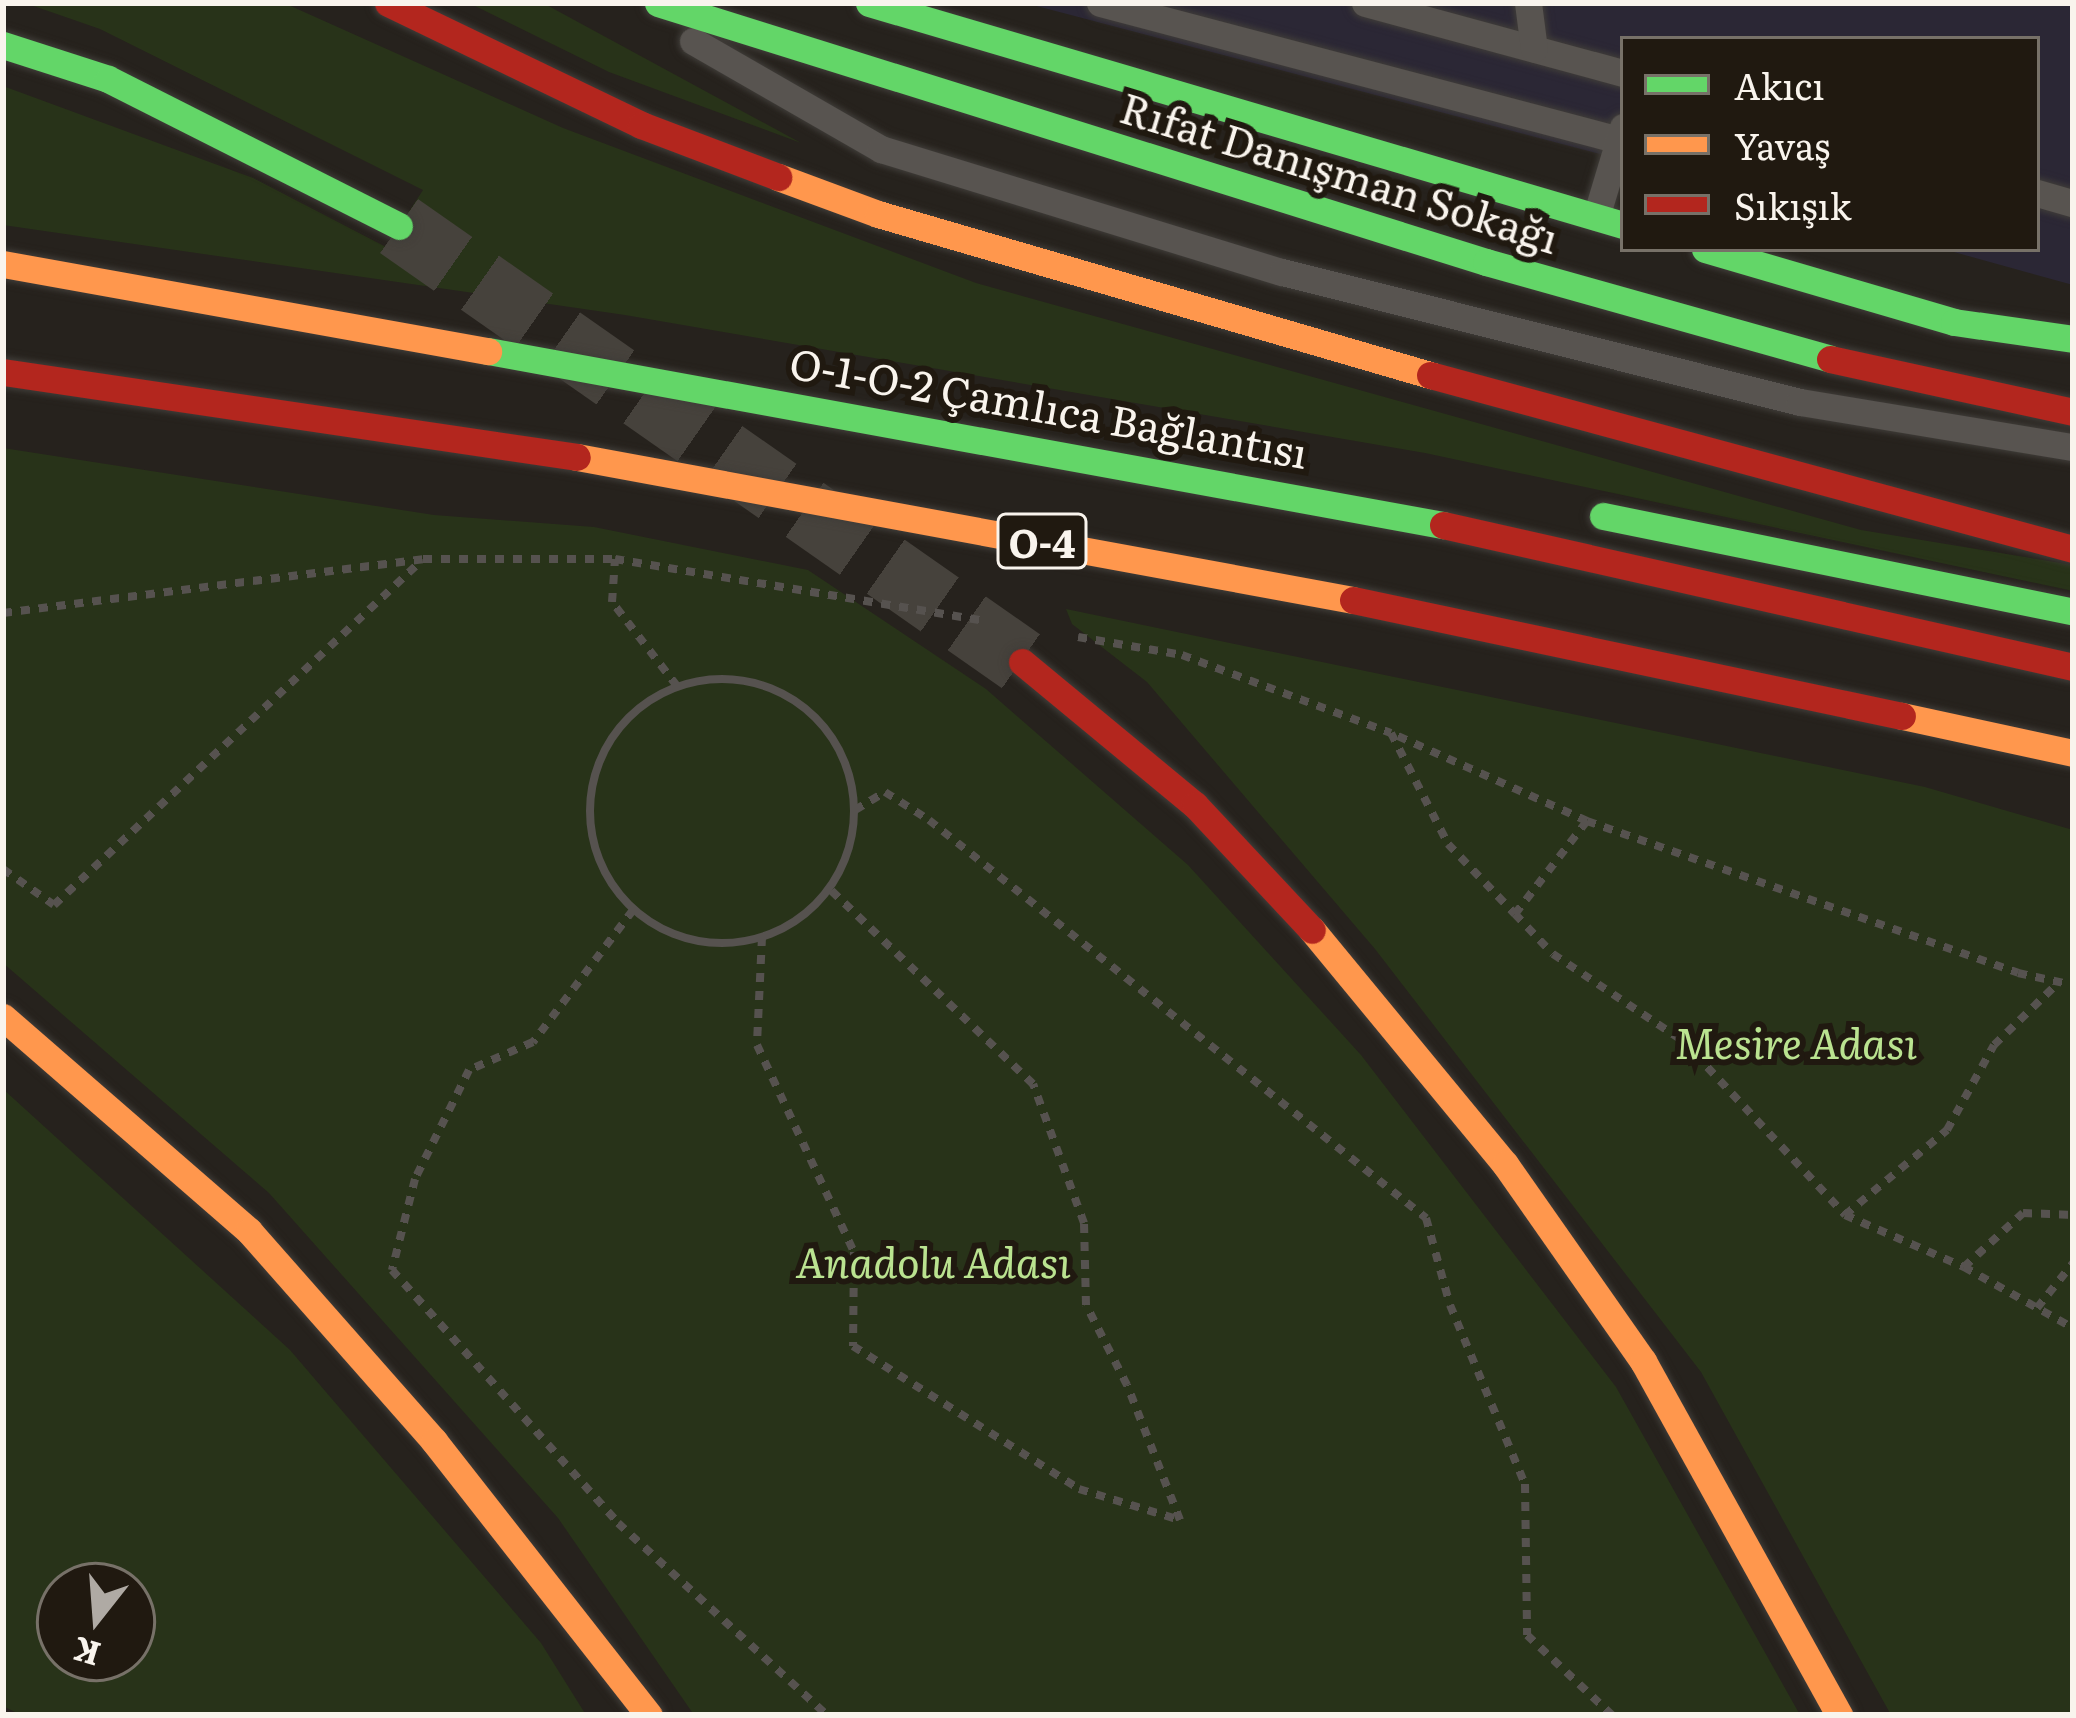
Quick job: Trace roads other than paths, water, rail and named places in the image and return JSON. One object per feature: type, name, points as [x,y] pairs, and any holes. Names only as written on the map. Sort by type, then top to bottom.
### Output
[{"type":"main road","points":[[388,3],[640,125],[878,214],[1600,424],[2073,549]]},
{"type":"main road","name":"Rıfat Danışman Sokağı","points":[[658,3],[1486,262],[1921,385],[2073,412]]},
{"type":"main road","name":"Rıfat Danışman Sokağı","points":[[869,3],[1609,221]]},
{"type":"main road","points":[[3,45],[108,79],[399,226]]},
{"type":"main road","points":[[1715,252],[1954,322],[2073,339]]},
{"type":"main road","name":"O-1-O-2 Çamlıca Bağlantısı","points":[[3,264],[467,342],[1343,502],[2073,668]]},
{"type":"main road","points":[[467,342],[879,391]]},
{"type":"main road","name":"O-4","points":[[3,372],[677,472],[1509,630],[2073,753]]},
{"type":"main road","points":[[1600,424],[2073,516]]},
{"type":"main road","points":[[1581,512],[2073,612]]},
{"type":"main road","points":[[1022,662],[1195,805],[1355,977],[1505,1164],[1643,1361],[1839,1715]]},
{"type":"main road","points":[[3,1017],[249,1231],[434,1441],[649,1715]]},
{"type":"lane","points":[[627,3],[880,149],[1260,266],[1800,402],[2073,447]]},
{"type":"lane","points":[[1100,3],[1620,134]]},
{"type":"lane","points":[[1365,3],[1620,72]]},
{"type":"lane","points":[[1528,3],[1534,49]]},
{"type":"lane","points":[[1609,221],[1620,141]]},
{"type":"lane","points":[[2040,194],[2073,203]]},
{"type":"tunnel","points":[[399,226],[1022,662]]},
{"type":"park label","name":"Mesire Adası","points":[[1796,1041]]},
{"type":"park label","name":"Anadolu Adası","points":[[933,1260]]}]
